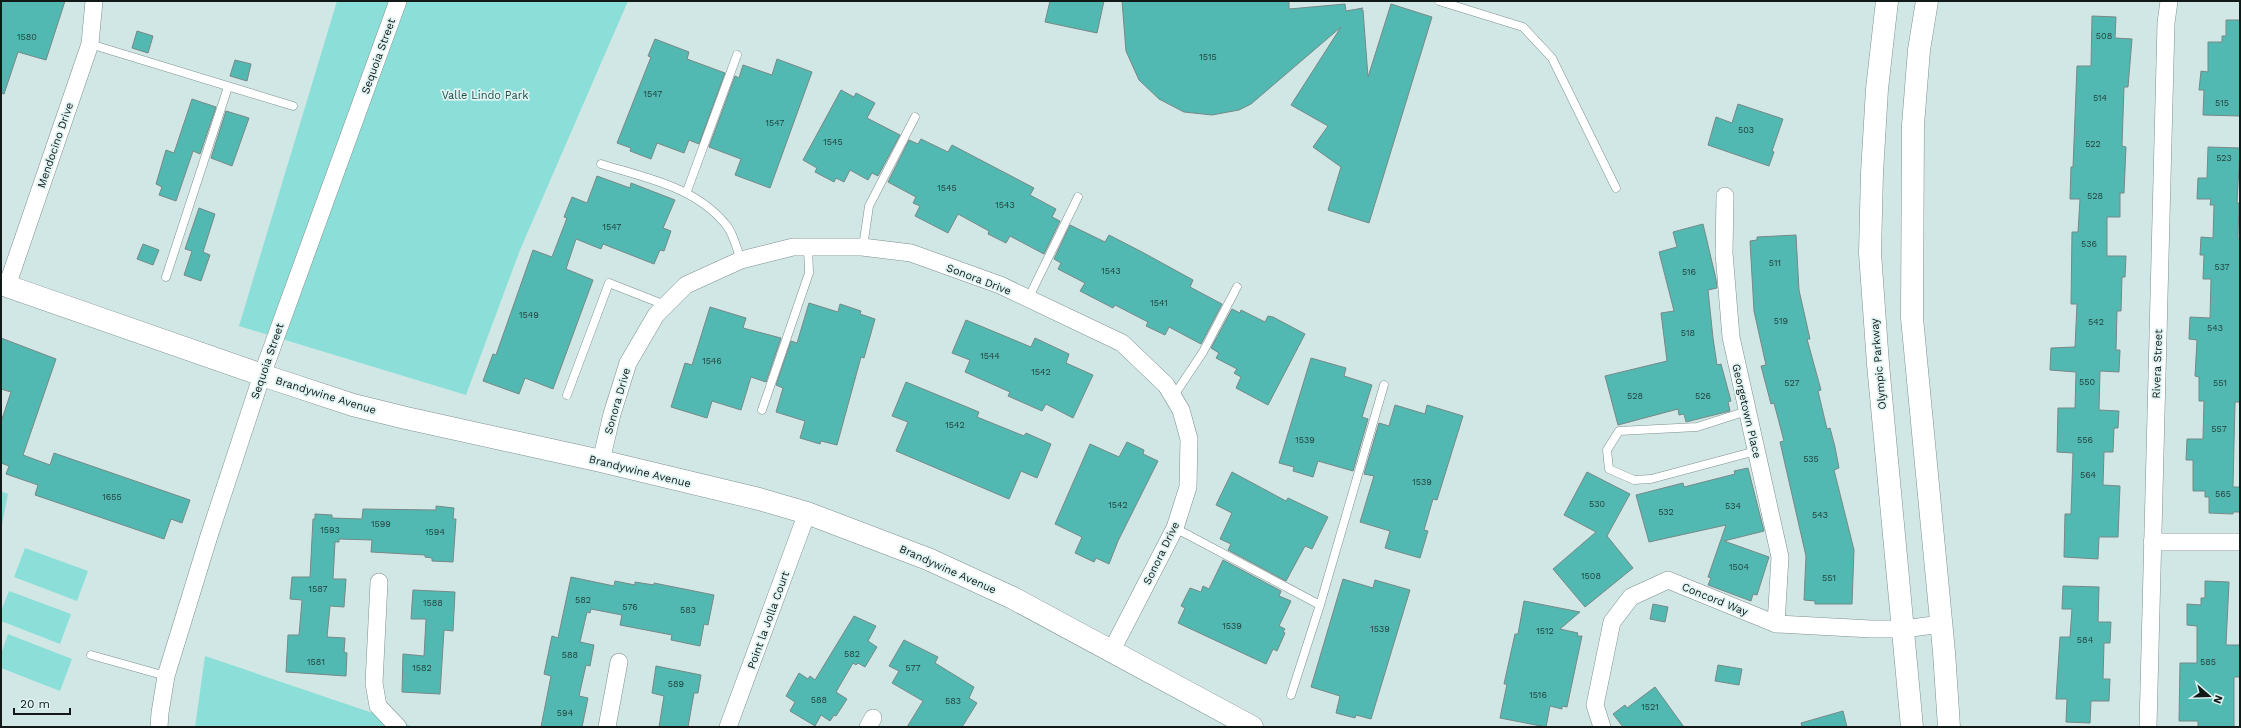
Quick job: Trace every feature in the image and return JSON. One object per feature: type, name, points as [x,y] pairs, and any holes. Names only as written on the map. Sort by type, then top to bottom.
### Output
[{"type":"main road","name":"Olympic Parkway","points":[[1887,1],[1876,96],[1870,253],[1878,364],[1912,727]]},
{"type":"main road","points":[[1927,1],[1919,50],[1913,125],[1912,318],[1941,624],[1949,727]]},
{"type":"main road","name":"Brandywine Avenue","points":[[4,285],[262,376],[353,405],[601,461],[759,499],[807,513],[928,558],[1013,598],[1112,650],[1252,727]]},
{"type":"street","name":"Mendocino Drive","points":[[4,285],[90,44],[94,1]]},
{"type":"street","name":"Sequoia Street","points":[[159,727],[166,676],[209,536],[262,376],[398,1]]},
{"type":"street","name":"Rivera Street","points":[[2148,727],[2166,23],[2169,1]]},
{"type":"street","name":"Georgetown Place","points":[[1725,196],[1724,253],[1731,336],[1780,557],[1776,624]]},
{"type":"street","name":"Sonora Drive","points":[[601,461],[612,414],[628,363],[656,314],[686,285],[741,260],[793,247],[863,247],[911,253],[1000,285],[1122,343],[1166,385],[1180,410],[1189,439],[1188,487],[1174,528],[1112,650]]},
{"type":"street","name":"Point la Jolla Court","points":[[728,727],[807,513]]},
{"type":"street","points":[[2152,542],[2240,542]]},
{"type":"street","name":"Concord Way","points":[[1602,727],[1595,705],[1612,622],[1631,597],[1668,580],[1776,624],[1871,629],[1904,629],[1941,624]]},
{"type":"street","points":[[378,582],[374,683],[378,706],[398,727]]},
{"type":"street","points":[[607,727],[619,662]]},
{"type":"lane","points":[[1439,1],[1523,27],[1552,58],[1616,188]]},
{"type":"lane","points":[[90,44],[293,106]]},
{"type":"lane","points":[[687,191],[737,55]]},
{"type":"lane","points":[[166,277],[228,87]]},
{"type":"lane","points":[[863,247],[869,206],[915,117]]},
{"type":"lane","points":[[601,164],[687,191],[711,209],[728,228],[741,260]]},
{"type":"lane","points":[[1028,299],[1078,198]]},
{"type":"lane","points":[[762,410],[809,273],[808,247]]},
{"type":"lane","points":[[567,395],[609,283],[665,305]]},
{"type":"lane","points":[[1173,397],[1203,352],[1237,287]]},
{"type":"lane","points":[[1291,695],[1320,605],[1384,385]]},
{"type":"lane","points":[[1747,411],[1697,427],[1620,430],[1607,450],[1609,469],[1634,480],[1651,479],[1756,451]]},
{"type":"lane","points":[[1174,528],[1320,605]]},
{"type":"lane","points":[[91,655],[166,676]]},
{"type":"green space","name":"Valle Lindo Park","points":[[337,1],[628,1],[520,250],[466,395],[239,326]]},
{"type":"green space","points":[[1,491],[8,494],[1,530]]},
{"type":"green space","points":[[25,548],[88,571],[77,601],[14,577]]},
{"type":"green space","points":[[9,591],[71,614],[60,644],[1,621],[1,611]]},
{"type":"green space","points":[[8,634],[72,659],[60,691],[1,668],[1,654]]},
{"type":"green space","points":[[205,656],[414,727],[195,727]]},
{"type":"building","points":[[1,1],[65,1],[46,60],[18,52],[4,94],[1,93]]},
{"type":"building","points":[[1050,1],[1104,1],[1097,33],[1045,22]]},
{"type":"building","points":[[1122,1],[1289,1],[1289,9],[1345,4],[1346,11],[1363,8],[1361,10],[1363,10],[1368,77],[1391,4],[1432,17],[1369,223],[1328,210],[1341,167],[1313,147],[1328,126],[1291,105],[1341,27],[1251,104],[1239,110],[1212,115],[1184,112],[1159,99],[1139,80],[1126,51]]},
{"type":"building","points":[[2092,16],[2116,17],[2115,38],[2132,39],[2128,87],[2124,87],[2122,146],[2126,147],[2124,193],[2120,193],[2120,217],[2107,217],[2107,256],[2126,256],[2125,277],[2122,277],[2121,311],[2117,311],[2116,350],[2120,350],[2119,372],[2100,371],[2099,410],[2119,411],[2118,428],[2114,428],[2113,452],[2104,452],[2103,485],[2120,486],[2118,537],[2099,537],[2098,559],[2064,557],[2065,514],[2071,514],[2073,453],[2057,452],[2058,408],[2075,408],[2076,372],[2050,370],[2051,348],[2075,347],[2077,304],[2071,304],[2072,232],[2078,232],[2080,199],[2070,199],[2071,167],[2073,167],[2077,66],[2091,66]]},
{"type":"building","points":[[2226,20],[2240,20],[2240,116],[2203,115],[2204,90],[2199,90],[2201,71],[2208,72],[2208,42],[2222,42],[2222,36],[2226,36]]},
{"type":"building","points":[[137,31],[153,36],[148,53],[132,48]]},
{"type":"building","points":[[655,39],[689,52],[687,59],[725,73],[699,144],[689,140],[684,153],[657,143],[651,159],[630,151],[631,148],[617,143],[651,57],[648,56]]},
{"type":"building","points":[[777,59],[812,72],[770,188],[735,175],[741,159],[709,147],[735,76],[739,78],[743,65],[772,75]]},
{"type":"building","points":[[235,60],[251,64],[247,81],[230,76]]},
{"type":"building","points":[[841,90],[854,97],[856,93],[875,103],[867,118],[900,135],[878,176],[872,173],[868,180],[850,170],[844,182],[836,178],[834,182],[815,172],[817,168],[803,160]]},
{"type":"building","points":[[192,99],[216,107],[200,154],[193,151],[176,201],[159,195],[162,187],[156,184],[166,150],[174,153]]},
{"type":"building","points":[[1738,104],[1783,119],[1772,151],[1774,152],[1769,166],[1708,145],[1716,117],[1732,123]]},
{"type":"building","points":[[226,111],[249,118],[232,166],[211,158]]},
{"type":"building","points":[[921,139],[948,152],[952,145],[1034,188],[1030,195],[1056,209],[1052,217],[1060,221],[1044,254],[1010,236],[1006,243],[988,234],[989,231],[958,214],[948,233],[915,216],[920,206],[913,203],[916,197],[888,182],[909,140],[918,144]]},
{"type":"building","points":[[2208,147],[2240,148],[2237,203],[2239,203],[2238,238],[2240,239],[2240,402],[2235,402],[2233,487],[2240,487],[2240,512],[2233,512],[2233,514],[2209,513],[2209,497],[2205,497],[2205,491],[2193,491],[2193,460],[2186,460],[2187,439],[2203,439],[2204,401],[2199,401],[2199,377],[2195,376],[2197,340],[2189,339],[2190,317],[2210,318],[2211,279],[2203,279],[2204,255],[2200,255],[2201,237],[2213,238],[2214,205],[2210,205],[2211,199],[2197,199],[2198,178],[2207,178]]},
{"type":"building","points":[[597,176],[630,188],[631,183],[675,200],[663,228],[671,231],[664,251],[660,250],[654,264],[603,244],[601,249],[576,239],[566,269],[593,280],[553,389],[525,378],[519,394],[483,381],[493,354],[496,355],[533,250],[552,257],[567,218],[564,217],[572,197],[587,203]]},
{"type":"building","points":[[199,208],[215,214],[203,252],[210,255],[201,281],[184,275],[192,251],[185,249]]},
{"type":"building","points":[[1703,224],[1717,288],[1708,290],[1713,338],[1717,365],[1721,364],[1731,401],[1728,402],[1730,411],[1686,422],[1684,414],[1679,415],[1678,409],[1618,425],[1605,376],[1667,361],[1661,313],[1674,311],[1659,252],[1677,247],[1673,232]]},
{"type":"building","points":[[1070,225],[1105,242],[1109,235],[1142,252],[1193,280],[1190,287],[1222,304],[1201,344],[1169,327],[1165,335],[1146,326],[1148,322],[1115,305],[1113,308],[1080,291],[1085,283],[1058,269],[1061,263],[1054,259]]},
{"type":"building","points":[[1796,235],[1799,290],[1810,339],[1807,339],[1821,390],[1818,391],[1827,429],[1830,428],[1835,447],[1839,468],[1834,470],[1854,550],[1852,604],[1815,604],[1815,601],[1804,600],[1806,556],[1780,442],[1784,441],[1774,403],[1771,404],[1761,366],[1766,365],[1754,311],[1750,241],[1757,240],[1757,237]]},
{"type":"building","points":[[143,244],[159,250],[153,265],[137,259]]},
{"type":"building","points":[[809,303],[838,312],[840,304],[861,311],[860,314],[875,319],[864,358],[861,357],[837,445],[821,441],[820,444],[800,438],[805,421],[776,412],[783,388],[776,385],[791,341],[797,343]]},
{"type":"building","points":[[710,307],[746,318],[743,328],[781,338],[766,382],[751,377],[741,410],[712,401],[707,418],[671,407],[685,363],[692,365]]},
{"type":"building","points":[[1232,309],[1240,313],[1241,310],[1265,322],[1268,316],[1273,317],[1305,334],[1268,405],[1236,388],[1241,377],[1234,373],[1237,369],[1216,358],[1219,353],[1211,348]]},
{"type":"building","points":[[966,320],[1031,347],[1035,338],[1069,354],[1066,363],[1093,375],[1073,418],[1046,404],[1042,411],[1008,396],[1010,392],[965,372],[970,360],[952,353]]},
{"type":"building","points":[[1,338],[56,359],[23,455],[50,465],[54,453],[190,500],[182,523],[171,519],[164,539],[35,495],[38,485],[6,474],[9,466],[1,463],[1,422],[11,392],[1,389]]},
{"type":"building","points":[[1311,358],[1346,368],[1344,376],[1372,385],[1362,417],[1368,419],[1353,471],[1318,461],[1313,477],[1293,471],[1294,467],[1279,463]]},
{"type":"building","points":[[906,382],[979,412],[977,417],[1024,436],[1026,433],[1051,444],[1037,478],[1021,471],[1009,499],[896,451],[908,422],[892,416]]},
{"type":"building","points":[[1395,405],[1425,414],[1427,405],[1463,416],[1437,500],[1433,499],[1424,530],[1428,531],[1420,558],[1385,548],[1390,531],[1360,522],[1374,476],[1364,474],[1379,423],[1389,426]]},
{"type":"building","points":[[1127,442],[1144,450],[1143,454],[1158,461],[1118,541],[1109,564],[1096,558],[1094,562],[1075,553],[1082,537],[1055,524],[1090,444],[1119,457]]},
{"type":"building","points":[[1748,468],[1764,531],[1724,541],[1769,557],[1757,595],[1753,594],[1751,601],[1708,585],[1711,578],[1708,577],[1726,525],[1649,542],[1636,495],[1683,483],[1684,487],[1735,474],[1734,471]]},
{"type":"building","points":[[1232,472],[1286,501],[1288,498],[1328,517],[1312,549],[1305,546],[1286,581],[1228,550],[1231,544],[1220,539],[1232,513],[1216,505]]},
{"type":"building","points":[[1587,472],[1630,494],[1607,536],[1633,568],[1585,607],[1553,569],[1596,532],[1564,515]]},
{"type":"building","points":[[436,506],[454,508],[453,519],[456,519],[453,562],[432,561],[432,558],[425,557],[425,555],[371,552],[372,540],[339,539],[339,542],[335,542],[333,579],[346,579],[344,607],[330,606],[327,637],[345,638],[344,652],[347,653],[346,676],[286,672],[288,635],[299,635],[302,600],[290,599],[292,577],[310,577],[313,519],[315,519],[315,514],[332,515],[332,518],[362,519],[363,509],[436,510]]},
{"type":"building","points":[[1223,560],[1281,591],[1279,596],[1291,601],[1279,626],[1285,629],[1283,632],[1285,633],[1277,651],[1273,649],[1266,664],[1178,623],[1185,608],[1181,606],[1190,588],[1201,592],[1203,586],[1209,589]]},
{"type":"building","points":[[571,577],[614,586],[615,581],[635,585],[635,582],[654,585],[654,583],[714,595],[708,625],[704,624],[700,646],[671,640],[672,635],[620,625],[622,615],[591,609],[590,613],[587,612],[580,642],[594,645],[590,666],[586,665],[579,696],[588,698],[582,727],[541,727],[551,676],[544,674],[552,636],[558,638]]},
{"type":"building","points":[[1343,579],[1373,588],[1375,580],[1410,590],[1371,719],[1356,715],[1355,718],[1336,713],[1340,696],[1311,687]]},
{"type":"building","points":[[2205,581],[2229,582],[2226,645],[2240,645],[2240,677],[2234,677],[2234,727],[2198,727],[2198,721],[2179,721],[2180,663],[2197,663],[2197,626],[2187,625],[2187,604],[2201,605],[2201,598],[2205,598]]},
{"type":"building","points":[[2063,586],[2099,587],[2098,622],[2111,622],[2110,643],[2104,643],[2103,679],[2110,679],[2109,701],[2091,701],[2090,723],[2066,722],[2067,699],[2056,699],[2060,637],[2070,637],[2072,609],[2062,609]]},
{"type":"building","points":[[413,590],[455,592],[453,631],[444,630],[440,694],[402,692],[403,654],[424,656],[426,619],[411,619]]},
{"type":"building","points":[[1524,601],[1580,612],[1560,629],[1578,633],[1577,636],[1582,636],[1567,707],[1562,706],[1562,709],[1550,706],[1546,727],[1500,718],[1507,684],[1504,684],[1515,634],[1518,634]]},
{"type":"building","points":[[1653,604],[1668,607],[1665,622],[1650,619]]},
{"type":"building","points":[[854,616],[876,626],[868,641],[877,647],[865,667],[858,663],[856,665],[853,663],[836,692],[847,699],[836,716],[834,715],[830,721],[821,715],[815,726],[790,711],[795,702],[786,696],[799,673],[808,679],[810,676],[815,680]]},
{"type":"building","points":[[904,640],[938,657],[935,663],[974,687],[969,698],[977,703],[962,727],[907,727],[923,701],[892,683],[899,671],[889,666]]},
{"type":"building","points":[[1718,665],[1742,669],[1739,685],[1715,681]]},
{"type":"building","points":[[656,666],[701,675],[698,693],[694,693],[688,727],[659,727],[664,696],[652,693]]},
{"type":"building","points":[[1655,687],[1684,727],[1623,727],[1613,714],[1625,705],[1627,708]]},
{"type":"building","points":[[1843,711],[1847,727],[1802,727],[1801,723]]}]
